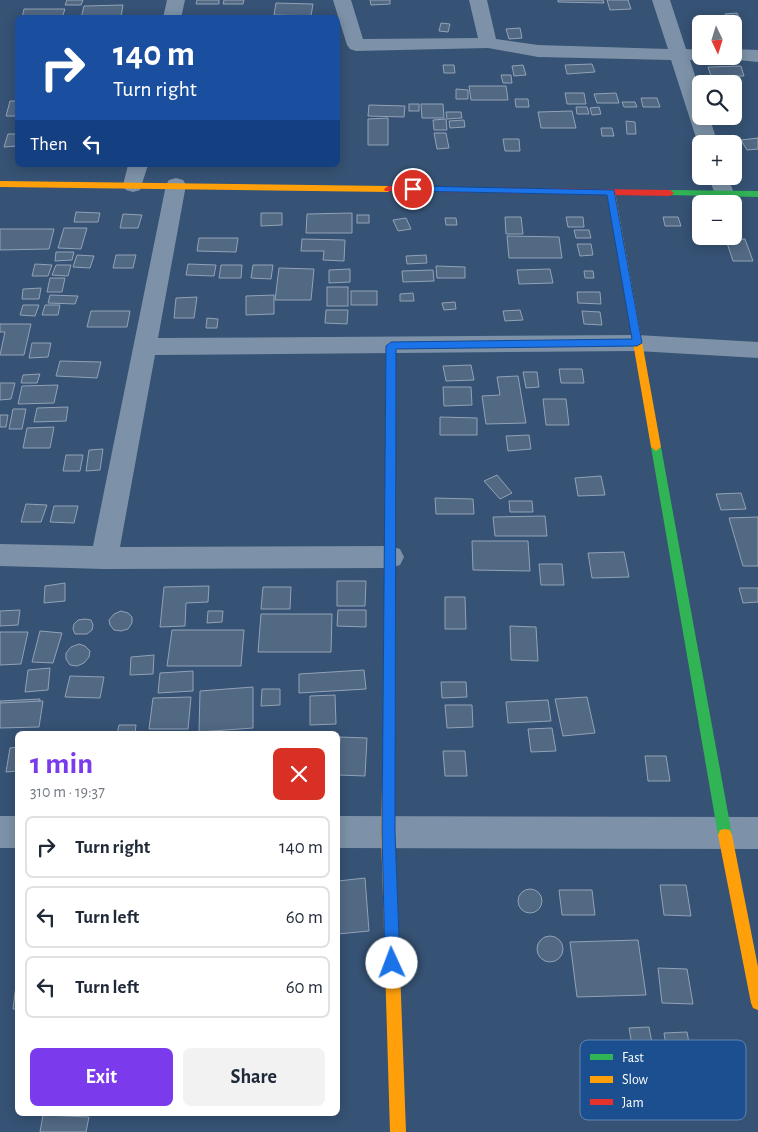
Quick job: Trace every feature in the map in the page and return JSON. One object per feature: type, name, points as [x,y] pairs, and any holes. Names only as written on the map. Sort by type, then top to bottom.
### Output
[{"type":"street","points":[[173,15],[176,0]]},
{"type":"street","points":[[342,0],[356,45],[488,43],[538,51],[692,55]]},
{"type":"street","points":[[478,0],[488,43]]},
{"type":"street","points":[[661,0],[705,135]]},
{"type":"street","points":[[742,56],[758,56]]},
{"type":"street","points":[[0,184],[135,175],[176,185],[611,192],[721,185],[758,194]]},
{"type":"street","points":[[104,558],[176,185]]},
{"type":"street","points":[[611,192],[724,832],[758,1003]]},
{"type":"street","points":[[145,347],[637,343],[758,350]]},
{"type":"street","points":[[391,346],[388,832],[398,1132]]},
{"type":"street","points":[[0,555],[104,558],[390,556]]},
{"type":"street","points":[[0,832],[15,832]]},
{"type":"street","points":[[340,832],[758,833]]},
{"type":"building","points":[[67,0],[83,0],[81,5],[65,5]]},
{"type":"building","points":[[197,0],[219,0],[219,4],[196,4]]},
{"type":"building","points":[[224,0],[244,0],[243,4],[223,4]]},
{"type":"building","points":[[370,0],[390,0],[390,4],[371,5]]},
{"type":"building","points":[[558,0],[603,0],[604,3],[558,2]]},
{"type":"building","points":[[607,0],[628,0],[631,9],[610,10]]},
{"type":"building","points":[[276,3],[313,4],[311,15],[274,15]]},
{"type":"building","points":[[123,5],[121,15],[82,15],[84,6]]},
{"type":"building","points":[[24,9],[65,9],[63,15],[23,15]]},
{"type":"building","points":[[737,13],[738,15],[725,15]]},
{"type":"building","points":[[441,23],[450,24],[448,32],[439,31]]},
{"type":"building","points":[[520,28],[522,38],[509,39],[506,29]]},
{"type":"building","points":[[592,64],[595,72],[567,74],[565,65]]},
{"type":"building","points":[[443,65],[454,65],[455,73],[444,73]]},
{"type":"building","points":[[523,65],[526,75],[514,76],[512,66]]},
{"type":"building","points":[[741,66],[744,76],[711,75],[708,67]]},
{"type":"building","points":[[501,75],[511,75],[512,83],[503,83]]},
{"type":"building","points":[[469,86],[506,86],[508,100],[471,100]]},
{"type":"building","points":[[456,89],[468,90],[468,99],[456,99]]},
{"type":"building","points":[[565,93],[584,93],[586,104],[567,104]]},
{"type":"building","points":[[616,93],[619,103],[597,103],[594,94]]},
{"type":"building","points":[[641,98],[657,98],[660,107],[643,107]]},
{"type":"building","points":[[515,99],[528,99],[529,107],[516,107]]},
{"type":"building","points":[[10,101],[15,101],[15,116],[6,116]]},
{"type":"building","points":[[622,102],[635,102],[637,107],[624,107]]},
{"type":"building","points":[[409,104],[419,104],[419,111],[409,111]]},
{"type":"building","points":[[421,104],[443,104],[444,118],[422,118]]},
{"type":"building","points":[[369,105],[405,106],[404,117],[368,116]]},
{"type":"building","points":[[576,107],[587,107],[589,114],[577,114]]},
{"type":"building","points":[[599,107],[601,114],[592,115],[590,108]]},
{"type":"building","points":[[572,111],[576,128],[541,128],[538,112]]},
{"type":"building","points":[[446,112],[461,112],[462,118],[447,119]]},
{"type":"building","points":[[388,118],[388,145],[368,145],[368,119]]},
{"type":"building","points":[[446,119],[447,130],[434,130],[433,120]]},
{"type":"building","points":[[464,120],[465,127],[450,128],[449,121]]},
{"type":"building","points":[[626,121],[635,122],[636,134],[627,134]]},
{"type":"building","points":[[601,128],[612,128],[614,136],[602,136]]},
{"type":"building","points":[[434,133],[446,133],[449,148],[437,149]]},
{"type":"building","points":[[8,134],[15,134],[15,146],[4,147]]},
{"type":"building","points":[[758,138],[758,149],[747,150],[742,140]]},
{"type":"building","points":[[503,139],[519,139],[520,151],[505,151]]},
{"type":"building","points":[[76,212],[100,213],[98,222],[74,222]]},
{"type":"building","points":[[261,213],[282,213],[282,225],[261,226]]},
{"type":"building","points":[[352,213],[352,233],[306,233],[307,214]]},
{"type":"building","points":[[123,214],[142,215],[138,228],[120,228]]},
{"type":"building","points":[[357,215],[369,215],[369,223],[357,223]]},
{"type":"building","points":[[505,217],[521,217],[523,234],[506,234]]},
{"type":"building","points":[[566,217],[583,217],[584,227],[568,227]]},
{"type":"building","points":[[663,217],[678,217],[681,226],[665,226]]},
{"type":"building","points":[[406,218],[411,229],[398,231],[393,220]]},
{"type":"building","points":[[445,218],[456,218],[457,225],[446,225]]},
{"type":"building","points":[[64,228],[87,228],[81,249],[58,248]]},
{"type":"building","points":[[0,229],[54,229],[49,249],[0,250]]},
{"type":"building","points":[[574,230],[589,230],[591,238],[576,238]]},
{"type":"building","points":[[507,236],[559,237],[562,258],[509,258]]},
{"type":"building","points":[[199,238],[238,238],[236,252],[197,251]]},
{"type":"building","points":[[302,239],[345,240],[344,261],[323,260],[324,251],[301,251]]},
{"type":"building","points":[[742,239],[745,239],[753,261],[733,261],[728,245],[742,245]]},
{"type":"building","points":[[577,244],[591,244],[593,255],[580,256]]},
{"type":"building","points":[[56,252],[74,252],[72,260],[55,261]]},
{"type":"building","points":[[77,255],[94,256],[90,268],[73,267]]},
{"type":"building","points":[[116,255],[136,255],[133,268],[113,268]]},
{"type":"building","points":[[426,255],[427,263],[407,264],[406,256]]},
{"type":"building","points":[[35,264],[52,265],[48,276],[32,276]]},
{"type":"building","points":[[188,264],[216,265],[214,276],[186,275]]},
{"type":"building","points":[[56,265],[71,265],[68,276],[52,275]]},
{"type":"building","points":[[221,265],[242,265],[241,278],[219,278]]},
{"type":"building","points":[[253,265],[273,265],[271,279],[251,278]]},
{"type":"building","points":[[436,266],[465,267],[465,278],[437,278]]},
{"type":"building","points":[[279,268],[314,269],[311,300],[275,300]]},
{"type":"building","points":[[350,269],[350,282],[329,283],[329,270]]},
{"type":"building","points":[[550,269],[553,283],[519,284],[517,270]]},
{"type":"building","points":[[433,270],[434,281],[403,282],[402,271]]},
{"type":"building","points":[[584,271],[593,271],[594,278],[585,278]]},
{"type":"building","points":[[50,278],[65,278],[62,292],[47,292]]},
{"type":"building","points":[[327,287],[348,287],[348,306],[327,306]]},
{"type":"building","points":[[41,288],[39,299],[22,299],[23,289]]},
{"type":"building","points":[[351,291],[377,291],[377,305],[351,305]]},
{"type":"building","points":[[577,292],[600,292],[601,304],[578,303]]},
{"type":"building","points":[[413,293],[414,301],[400,301],[400,294]]},
{"type":"building","points":[[50,295],[78,296],[75,304],[48,303]]},
{"type":"building","points":[[274,295],[274,314],[246,315],[246,296]]},
{"type":"building","points":[[197,297],[194,318],[174,318],[176,298]]},
{"type":"building","points":[[455,302],[456,309],[444,310],[442,303]]},
{"type":"building","points":[[23,305],[39,305],[35,316],[20,315]]},
{"type":"building","points":[[45,305],[60,305],[58,315],[42,315]]},
{"type":"building","points":[[326,310],[348,310],[347,324],[325,323]]},
{"type":"building","points":[[520,310],[523,320],[505,321],[503,311]]},
{"type":"building","points":[[91,311],[130,311],[127,327],[87,327]]},
{"type":"building","points":[[582,311],[600,312],[602,325],[584,324]]},
{"type":"building","points":[[207,318],[218,319],[217,328],[206,328]]},
{"type":"building","points":[[0,324],[31,324],[24,355],[0,355],[5,332],[0,332]]},
{"type":"building","points":[[32,343],[51,343],[48,357],[29,358]]},
{"type":"building","points":[[60,361],[101,362],[97,378],[56,376]]},
{"type":"building","points":[[471,365],[474,380],[446,381],[443,366]]},
{"type":"building","points":[[559,369],[582,369],[584,383],[561,383]]},
{"type":"building","points":[[523,372],[537,372],[539,387],[526,388]]},
{"type":"building","points":[[40,374],[37,383],[21,383],[23,375]]},
{"type":"building","points":[[518,376],[526,423],[486,424],[482,396],[500,395],[497,377]]},
{"type":"building","points":[[0,383],[15,383],[11,399],[0,400]]},
{"type":"building","points":[[58,385],[54,403],[18,404],[22,386]]},
{"type":"building","points":[[443,387],[471,387],[472,405],[444,406]]},
{"type":"building","points":[[543,399],[566,399],[569,425],[546,425]]},
{"type":"building","points":[[68,407],[66,421],[34,422],[37,408]]},
{"type":"building","points":[[13,409],[26,409],[22,429],[9,429]]},
{"type":"building","points":[[0,415],[8,415],[6,427],[0,427]]},
{"type":"building","points":[[440,417],[477,418],[477,435],[440,435]]},
{"type":"building","points":[[54,427],[50,448],[23,448],[27,428]]},
{"type":"building","points":[[529,435],[531,449],[508,451],[506,436]]},
{"type":"building","points":[[103,449],[100,470],[86,471],[89,450]]},
{"type":"building","points":[[66,455],[83,455],[80,471],[63,471]]},
{"type":"building","points":[[497,475],[512,493],[500,499],[484,481]]},
{"type":"building","points":[[601,476],[605,495],[578,496],[575,478]]},
{"type":"building","points":[[741,493],[746,509],[721,510],[716,494]]},
{"type":"building","points":[[435,498],[473,499],[474,514],[436,514]]},
{"type":"building","points":[[509,501],[532,501],[533,512],[510,512]]},
{"type":"building","points":[[26,504],[47,505],[41,522],[21,522]]},
{"type":"building","points":[[54,506],[78,506],[74,523],[50,522]]},
{"type":"building","points":[[545,516],[547,536],[495,536],[493,517]]},
{"type":"building","points":[[758,517],[758,566],[743,566],[729,518]]},
{"type":"building","points":[[472,541],[528,541],[530,571],[473,570]]},
{"type":"building","points":[[624,552],[629,577],[592,578],[588,553]]},
{"type":"building","points":[[539,564],[562,564],[564,585],[541,585]]},
{"type":"building","points":[[337,581],[366,581],[365,606],[337,606]]},
{"type":"building","points":[[65,583],[65,601],[44,603],[45,586]]},
{"type":"building","points":[[209,586],[208,602],[186,603],[185,626],[160,627],[164,587]]},
{"type":"building","points":[[263,587],[291,587],[290,609],[261,609]]},
{"type":"building","points":[[739,588],[758,588],[758,602],[743,603]]},
{"type":"building","points":[[445,597],[465,597],[466,629],[445,629]]},
{"type":"building","points":[[20,610],[18,625],[0,626],[0,611]]},
{"type":"building","points":[[338,610],[366,610],[366,627],[337,626]]},
{"type":"building","points":[[121,611],[128,613],[132,617],[132,623],[128,629],[114,630],[109,620],[114,614]]},
{"type":"building","points":[[208,611],[223,611],[222,622],[207,623]]},
{"type":"building","points":[[261,614],[332,614],[331,652],[258,652]]},
{"type":"building","points":[[78,620],[91,620],[92,630],[87,634],[75,634],[74,624]]},
{"type":"building","points":[[510,626],[536,627],[538,661],[511,660]]},
{"type":"building","points":[[172,630],[244,630],[241,666],[167,666]]},
{"type":"building","points":[[40,631],[62,633],[53,663],[32,662]]},
{"type":"building","points":[[0,632],[28,632],[21,664],[0,665]]},
{"type":"building","points":[[79,644],[85,646],[90,651],[89,657],[84,663],[77,666],[70,665],[66,659],[66,653],[71,647]]},
{"type":"building","points":[[154,655],[153,674],[130,675],[131,657]]},
{"type":"building","points":[[50,668],[48,690],[25,692],[28,670]]},
{"type":"building","points":[[364,670],[366,689],[299,693],[299,674]]},
{"type":"building","points":[[193,671],[193,691],[158,693],[160,673]]},
{"type":"building","points":[[70,676],[104,677],[100,698],[65,697]]},
{"type":"building","points":[[441,682],[466,682],[467,697],[442,698]]},
{"type":"building","points":[[253,687],[253,728],[199,731],[200,691]]},
{"type":"building","points":[[262,689],[280,689],[280,705],[261,706]]},
{"type":"building","points":[[335,695],[336,724],[310,725],[310,696]]},
{"type":"building","points":[[191,697],[188,729],[149,729],[153,698]]},
{"type":"building","points":[[587,697],[595,733],[563,736],[555,699]]},
{"type":"building","points":[[40,699],[37,722],[0,725],[0,701]]},
{"type":"building","points":[[548,700],[551,721],[508,723],[506,702]]},
{"type":"building","points":[[43,701],[39,727],[0,728],[0,703]]},
{"type":"building","points":[[445,705],[472,705],[473,727],[447,728]]},
{"type":"building","points":[[119,725],[136,725],[135,731],[118,731]]},
{"type":"building","points":[[552,728],[556,751],[531,752],[528,729]]},
{"type":"building","points":[[340,737],[367,738],[365,776],[340,775]]},
{"type":"building","points":[[15,747],[15,771],[6,772],[10,748]]},
{"type":"building","points":[[443,751],[465,751],[467,776],[445,776]]},
{"type":"building","points":[[645,756],[666,756],[670,781],[648,781]]},
{"type":"building","points":[[365,878],[369,931],[340,934],[340,881]]},
{"type":"building","points":[[660,885],[686,885],[691,916],[664,915]]},
{"type":"building","points":[[525,889],[535,889],[542,896],[542,906],[535,913],[525,913],[518,906],[518,896]]},
{"type":"building","points":[[559,890],[592,890],[595,915],[562,915]]},
{"type":"building","points":[[550,936],[559,940],[563,949],[559,958],[550,962],[541,958],[537,949],[541,940]]},
{"type":"building","points":[[638,940],[646,995],[577,997],[570,942]]},
{"type":"building","points":[[658,968],[687,969],[693,1004],[662,1003]]},
{"type":"building","points":[[15,993],[15,1009],[13,1009]]},
{"type":"building","points":[[649,1027],[651,1040],[631,1040],[629,1028]]},
{"type":"building","points":[[687,1032],[688,1040],[665,1040],[664,1033]]},
{"type":"building","points":[[43,1116],[89,1117],[86,1132],[40,1132]]},
{"type":"traffic: fast","points":[[670,193],[758,194]]},
{"type":"traffic: fast","points":[[389,742],[391,346]]},
{"type":"traffic: fast","points":[[656,447],[725,835]]},
{"type":"traffic: slow","points":[[0,184],[388,189]]},
{"type":"traffic: slow","points":[[611,192],[656,447]]},
{"type":"traffic: slow","points":[[389,742],[388,832],[398,1132]]},
{"type":"traffic: slow","points":[[725,835],[758,1003]]},
{"type":"traffic: jam","points":[[388,189],[670,193]]},
{"type":"route","points":[[392,963],[388,832],[391,346],[637,343],[611,192],[413,189]]}]
